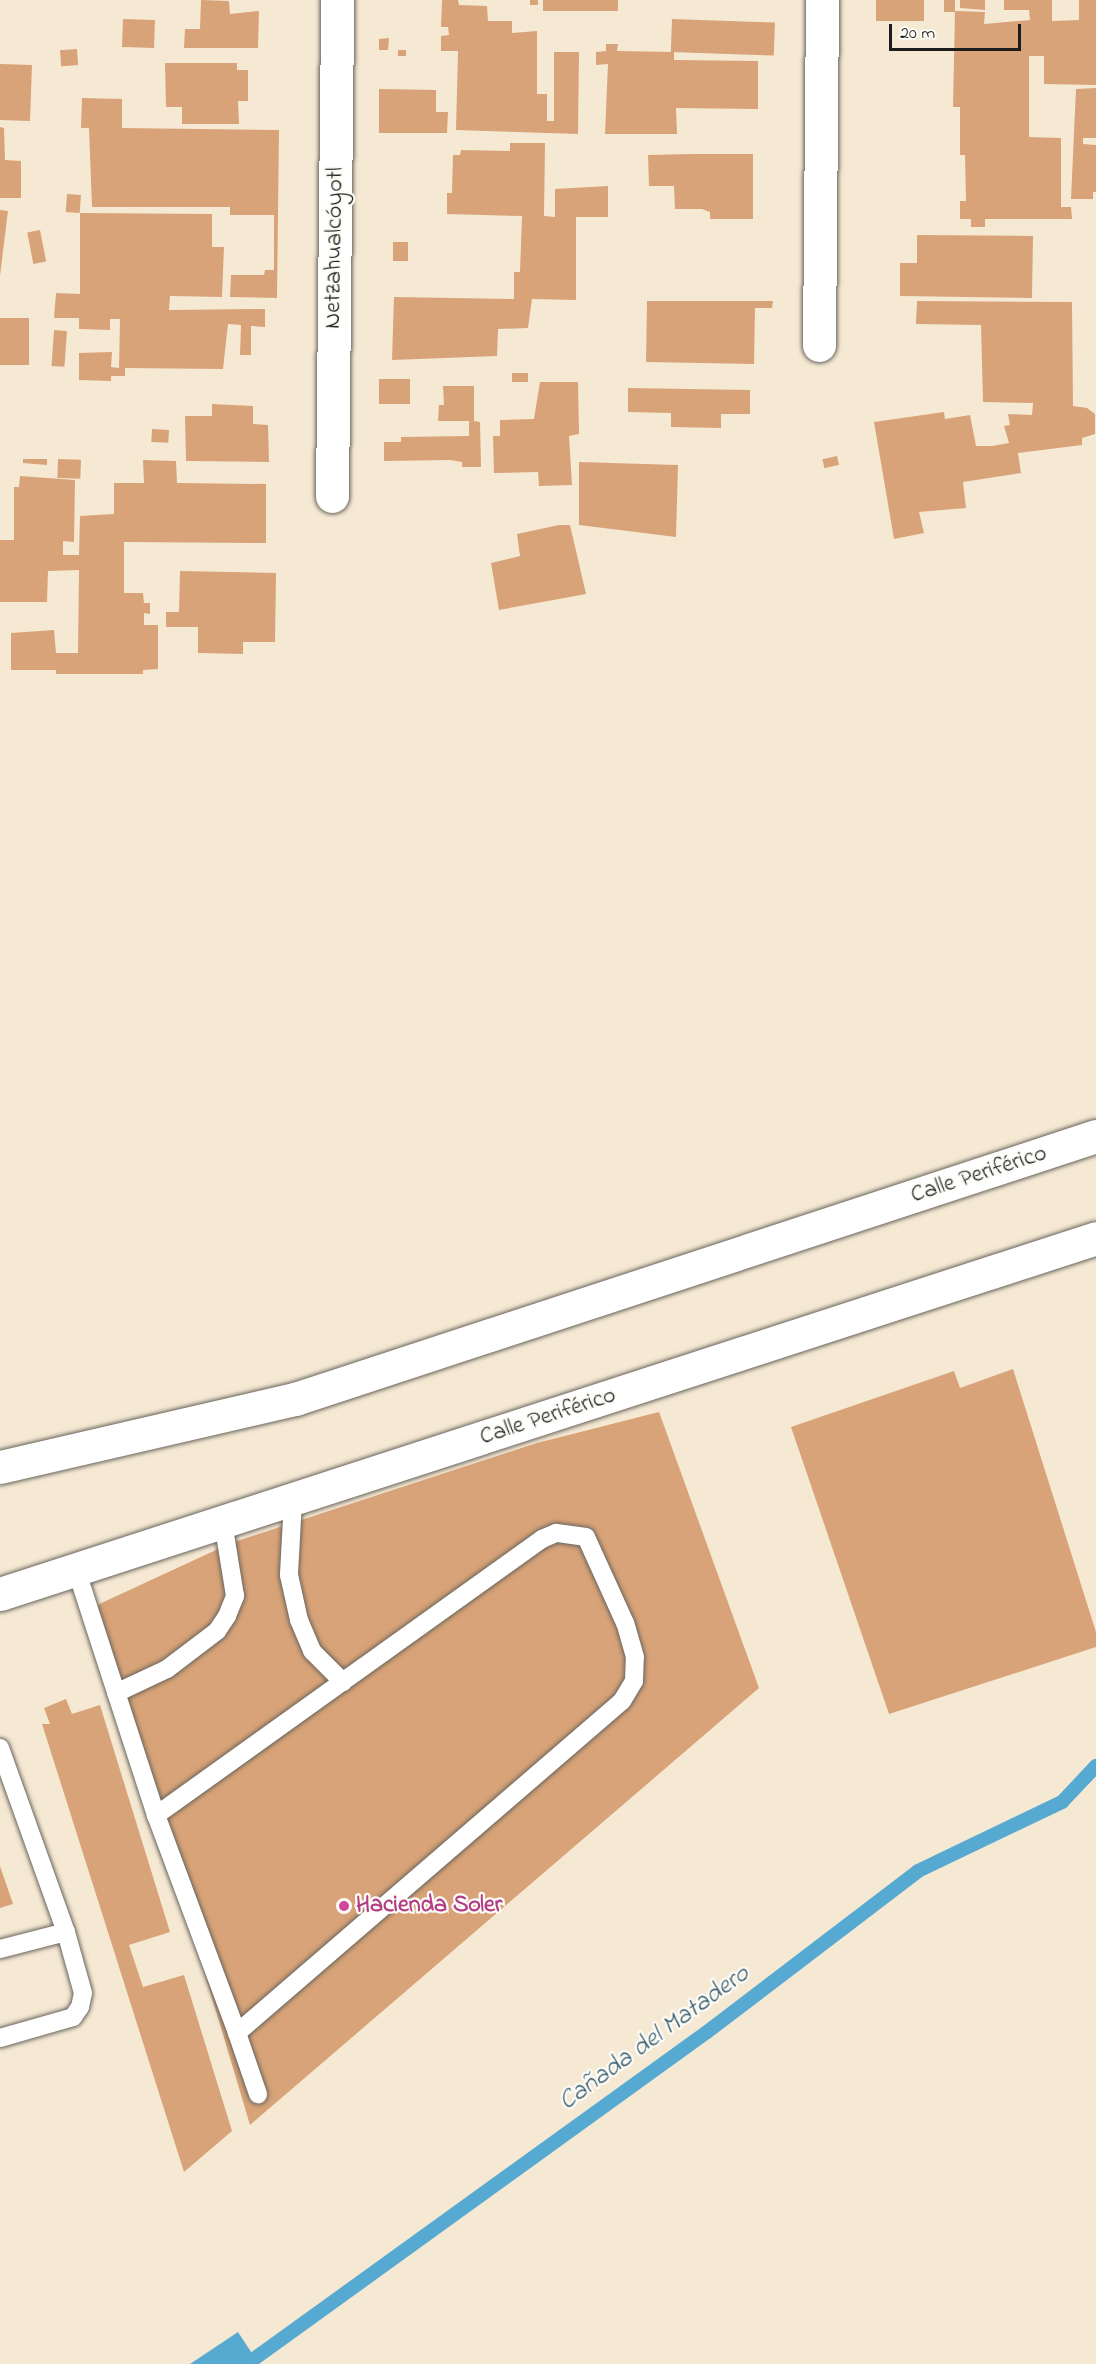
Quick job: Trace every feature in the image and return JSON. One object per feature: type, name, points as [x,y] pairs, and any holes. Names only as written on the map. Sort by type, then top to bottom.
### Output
[{"type":"main road","name":"Netzahualcóyotl","points":[[332,496],[338,0]]},
{"type":"main road","points":[[819,345],[822,0]]},
{"type":"main road","name":"Calle Periférico","points":[[0,1467],[295,1399],[1096,1136]]},
{"type":"main road","name":"Calle Periférico","points":[[0,1594],[1096,1238]]},
{"type":"lane","points":[[293,1500],[289,1575],[299,1620],[312,1651],[343,1682]]},
{"type":"lane","points":[[116,1693],[167,1669],[217,1631],[227,1616],[235,1596],[223,1522]]},
{"type":"lane","points":[[156,1815],[542,1539],[556,1533],[586,1537],[625,1623],[635,1657],[634,1681],[621,1701],[237,2033]]},
{"type":"lane","points":[[76,1569],[156,1815],[258,2094]]},
{"type":"lane","points":[[0,1748],[66,1932],[83,1993],[80,2007],[73,2017],[0,2038]]},
{"type":"lane","points":[[0,1949],[66,1932]]},
{"type":"water","points":[[238,2332],[259,2364],[190,2364]]},
{"type":"building","points":[[201,0],[229,1],[230,14],[259,11],[258,48],[184,48],[185,29],[200,29]]},
{"type":"building","points":[[442,0],[458,0],[459,5],[487,6],[488,21],[512,21],[512,33],[537,31],[537,94],[547,94],[547,121],[554,121],[554,52],[579,52],[578,134],[456,130],[458,51],[441,51],[441,36],[449,35],[448,27],[441,27]]},
{"type":"building","points":[[530,0],[538,0],[538,5],[530,5]]},
{"type":"building","points":[[543,0],[618,0],[618,11],[543,11]]},
{"type":"building","points":[[876,0],[924,0],[924,21],[876,21]]},
{"type":"building","points":[[944,0],[955,0],[955,12],[944,12]]},
{"type":"building","points":[[960,0],[985,0],[985,10],[960,8]]},
{"type":"building","points":[[1004,0],[1052,0],[1052,21],[1079,20],[1079,0],[1096,0],[1096,85],[1044,84],[1044,56],[1029,56],[1029,137],[1061,138],[1061,207],[1071,207],[1072,219],[985,219],[985,227],[971,227],[971,219],[960,219],[960,201],[966,201],[965,155],[960,155],[960,107],[953,107],[955,11],[985,12],[984,24],[1030,20],[1029,10],[1004,10]]},
{"type":"building","points":[[123,19],[155,20],[154,48],[122,47]]},
{"type":"building","points":[[672,19],[775,23],[774,56],[671,52]]},
{"type":"building","points":[[389,38],[388,50],[379,50],[379,39]]},
{"type":"building","points":[[606,44],[618,44],[617,51],[674,52],[674,60],[758,61],[758,109],[676,108],[677,134],[605,134],[608,64],[596,65],[596,52],[606,51]]},
{"type":"building","points":[[77,49],[78,65],[61,66],[60,50]]},
{"type":"building","points":[[398,50],[406,50],[406,56],[398,56]]},
{"type":"building","points":[[165,63],[237,63],[237,70],[248,70],[248,101],[238,101],[239,124],[182,124],[182,107],[166,107]]},
{"type":"building","points":[[0,64],[32,65],[30,121],[0,120]]},
{"type":"building","points":[[1096,88],[1096,138],[1083,138],[1083,144],[1096,145],[1096,192],[1093,192],[1093,199],[1071,199],[1076,89]]},
{"type":"building","points":[[379,89],[436,90],[436,112],[448,112],[447,133],[379,133]]},
{"type":"building","points":[[82,98],[122,99],[122,128],[279,130],[277,298],[230,297],[231,275],[264,275],[265,270],[274,270],[274,215],[230,215],[230,207],[92,207],[89,128],[81,128]]},
{"type":"building","points":[[0,127],[4,128],[5,160],[21,161],[21,198],[0,198]]},
{"type":"building","points":[[510,143],[545,143],[544,216],[555,217],[555,189],[608,186],[608,217],[576,217],[576,300],[532,299],[528,328],[498,329],[497,356],[392,360],[394,297],[514,299],[514,272],[520,272],[522,216],[447,214],[447,193],[452,193],[453,155],[460,155],[461,150],[510,151]]},
{"type":"building","points":[[753,154],[753,219],[710,219],[710,212],[702,209],[675,209],[674,186],[649,186],[648,155]]},
{"type":"building","points":[[67,194],[81,195],[80,213],[66,212]]},
{"type":"building","points":[[0,210],[8,211],[0,276]]},
{"type":"building","points":[[80,213],[212,214],[212,247],[224,247],[222,297],[170,296],[169,310],[265,309],[265,327],[251,326],[251,355],[240,355],[241,325],[228,324],[223,369],[125,368],[125,376],[111,376],[111,381],[79,380],[79,353],[112,352],[111,367],[119,368],[120,319],[110,319],[110,330],[79,329],[79,318],[54,318],[56,293],[80,294]]},
{"type":"building","points":[[40,230],[46,261],[33,264],[27,232]]},
{"type":"building","points":[[917,235],[1033,236],[1032,298],[900,296],[900,263],[917,263]]},
{"type":"building","points":[[393,242],[408,242],[408,261],[393,261]]},
{"type":"building","points":[[647,301],[773,301],[772,308],[755,308],[754,364],[646,362]]},
{"type":"building","points":[[917,301],[1072,302],[1073,406],[1087,408],[1095,414],[1095,434],[1082,438],[1082,445],[1018,453],[1021,473],[963,482],[966,508],[919,512],[924,533],[894,539],[874,422],[944,412],[945,419],[970,415],[976,446],[992,446],[1009,443],[1004,426],[1010,425],[1008,414],[1032,415],[1033,403],[983,402],[981,325],[916,324]]},
{"type":"building","points":[[0,318],[29,318],[29,365],[0,365]]},
{"type":"building","points":[[54,330],[67,331],[64,367],[51,366]]},
{"type":"building","points":[[512,373],[528,373],[528,382],[512,382]]},
{"type":"building","points":[[379,379],[410,379],[410,404],[379,404]]},
{"type":"building","points":[[540,382],[578,382],[579,434],[569,436],[572,485],[539,486],[538,472],[494,473],[493,436],[500,436],[500,420],[534,419]]},
{"type":"building","points":[[443,386],[474,386],[474,421],[480,422],[481,467],[462,467],[462,462],[450,460],[384,461],[384,442],[401,442],[401,437],[469,436],[469,421],[438,421],[439,405],[444,405]]},
{"type":"building","points":[[628,388],[750,390],[750,414],[721,414],[721,428],[671,427],[671,413],[628,412]]},
{"type":"building","points":[[212,404],[253,406],[253,424],[268,425],[269,462],[186,461],[185,416],[212,416]]},
{"type":"building","points":[[152,429],[169,430],[168,443],[151,442]]},
{"type":"building","points":[[837,456],[839,465],[824,468],[822,459]]},
{"type":"building","points":[[23,459],[47,459],[47,465],[23,463]]},
{"type":"building","points":[[58,459],[81,460],[80,479],[57,478]]},
{"type":"building","points":[[143,460],[176,461],[177,483],[266,484],[266,543],[124,542],[124,593],[143,593],[144,603],[150,603],[150,614],[144,613],[144,625],[158,625],[158,669],[143,670],[143,674],[56,674],[56,670],[11,670],[11,633],[54,630],[56,653],[78,653],[79,570],[48,571],[47,602],[0,602],[0,540],[14,540],[14,487],[19,487],[20,476],[75,480],[74,542],[63,541],[63,555],[79,555],[80,516],[114,514],[114,483],[144,483]]},
{"type":"building","points":[[579,462],[678,465],[676,537],[579,525]]},
{"type":"building","points":[[559,525],[570,525],[586,594],[499,610],[491,563],[520,556],[517,534]]},
{"type":"building","points":[[180,571],[276,573],[275,642],[243,642],[243,654],[198,653],[198,627],[166,627],[166,612],[179,612]]},
{"type":"building","points":[[1013,1369],[1096,1632],[1096,1647],[889,1714],[791,1427],[954,1371],[960,1388]]},
{"type":"building","name":"Hacienda Soler","points":[[659,1412],[759,1688],[250,2125],[95,1606],[231,1543],[537,1443]]},
{"type":"building","points":[[66,1699],[72,1714],[100,1705],[170,1932],[129,1945],[143,1987],[184,1975],[232,2131],[184,2172],[42,1724],[50,1724],[44,1708]]},
{"type":"building","points":[[0,1866],[13,1904],[0,1908]]},
{"type":"waterway","name":"Cañada del Matadero","points":[[247,2364],[707,2032],[918,1871],[1062,1802],[1096,1766]]},
{"type":"place","name":"Hacienda Soler","points":[[344,1906]]}]
